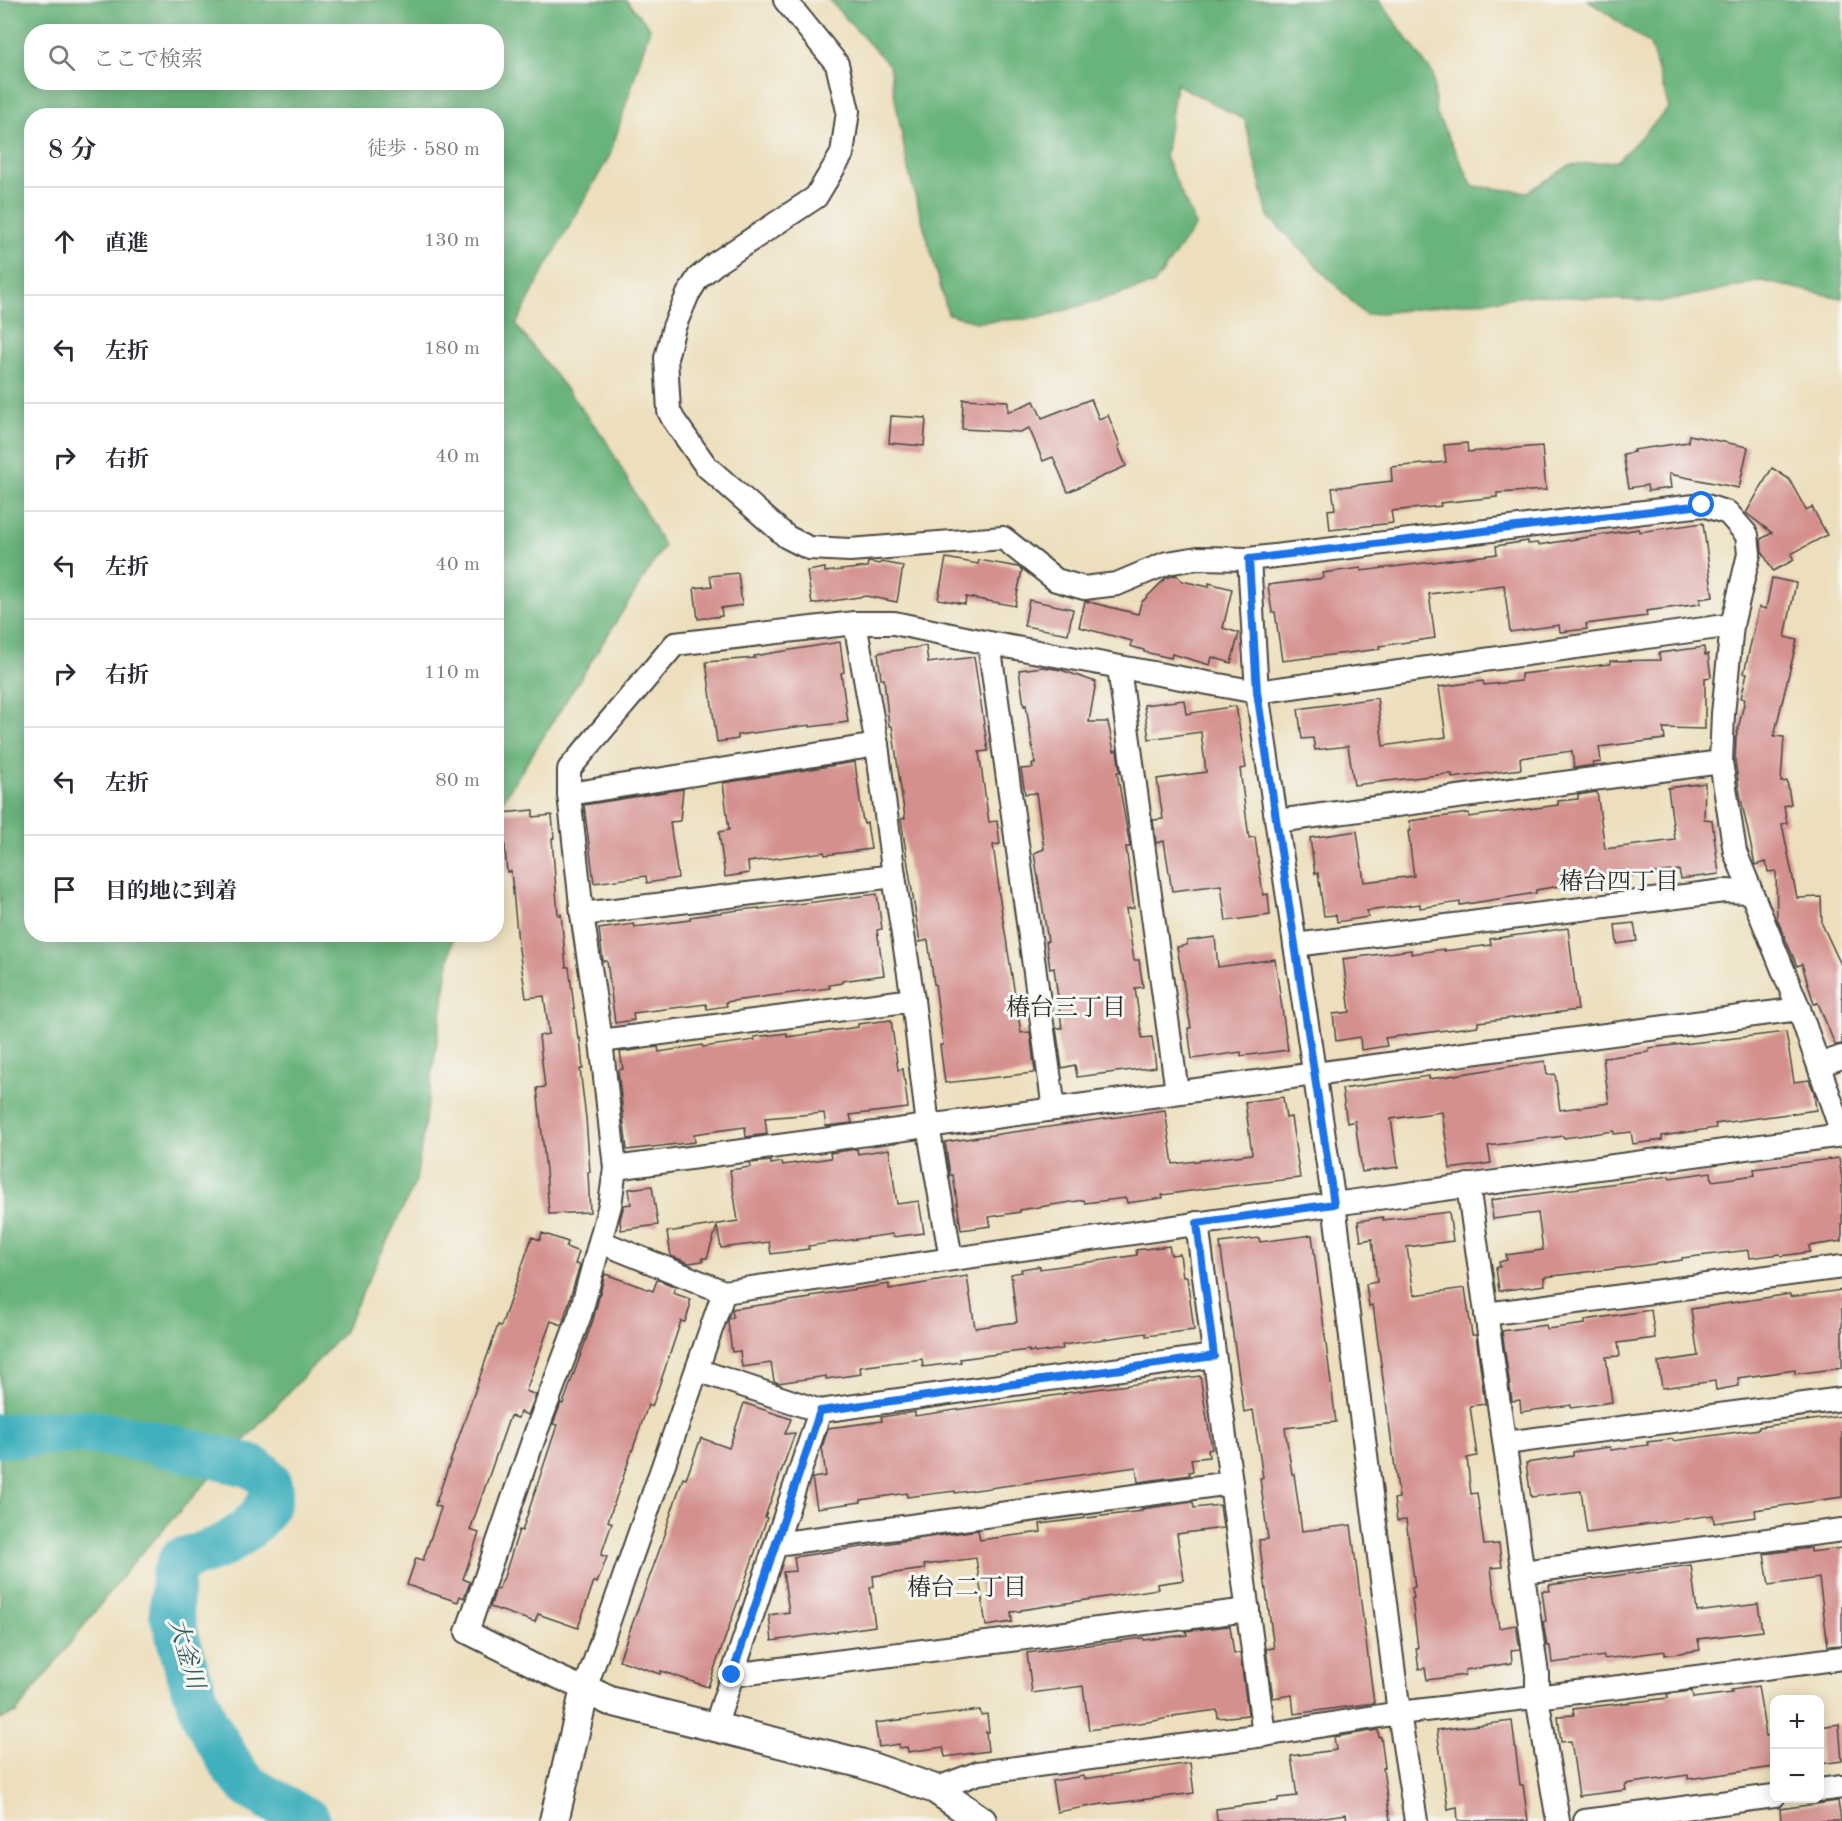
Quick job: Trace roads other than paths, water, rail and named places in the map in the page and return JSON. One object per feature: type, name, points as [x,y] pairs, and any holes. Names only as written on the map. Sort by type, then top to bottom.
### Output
[{"type":"street","points":[[601,1242],[724,1292],[1197,1223],[1842,1134],[1799,1009],[1735,852],[1721,762],[1723,714],[1732,625],[1749,554],[1747,535],[1728,513],[1702,505],[1249,559],[1198,558],[1167,563],[1117,584],[1084,588],[1056,580],[1003,538],[850,550],[809,548],[787,537],[706,466],[669,411],[666,358],[674,327],[683,305],[698,278],[706,271],[816,196],[842,154],[848,111],[837,64],[786,0]]},
{"type":"street","points":[[1249,559],[1257,692],[1334,1204],[1399,1713],[1416,1821]]},
{"type":"street","points":[[982,1821],[935,1789],[860,1762],[610,1701],[467,1632],[536,1432],[580,1315],[610,1205],[615,1168],[601,1041],[582,914],[569,794],[570,769],[675,644],[855,623],[894,623],[1119,668],[1257,692],[1732,625]]},
{"type":"street","points":[[855,623],[877,745],[913,1000],[928,1126],[951,1259]]},
{"type":"street","points":[[989,643],[1054,1109]]},
{"type":"street","points":[[1119,668],[1177,1092]]},
{"type":"street","points":[[569,794],[877,745]]},
{"type":"street","points":[[1277,821],[1721,762]]},
{"type":"street","points":[[582,914],[894,876]]},
{"type":"street","points":[[1295,945],[1724,891],[1751,892]]},
{"type":"street","points":[[601,1041],[913,1000]]},
{"type":"street","points":[[615,1168],[1799,1009]]},
{"type":"street","points":[[1818,1065],[1842,1057]]},
{"type":"street","points":[[1468,1185],[1537,1674],[1537,1697],[1558,1821]]},
{"type":"street","points":[[1197,1223],[1264,1735]]},
{"type":"street","points":[[1486,1314],[1842,1267]]},
{"type":"street","points":[[554,1821],[585,1689],[724,1292]]},
{"type":"street","points":[[697,1370],[820,1411],[1214,1356]]},
{"type":"street","points":[[1505,1443],[1842,1400]]},
{"type":"street","points":[[715,1727],[820,1411]]},
{"type":"street","points":[[776,1544],[1232,1483]]},
{"type":"street","points":[[1523,1572],[1842,1530]]},
{"type":"street","points":[[732,1675],[1248,1610]]},
{"type":"street","points":[[935,1789],[978,1773],[1264,1735],[1399,1713],[1842,1658]]},
{"type":"street","points":[[1824,1789],[1842,1787]]},
{"type":"street","points":[[1585,1821],[1770,1797]]},
{"type":"waterway","name":"大釜川","points":[[0,1436],[82,1431],[139,1439],[248,1465],[264,1475],[270,1484],[271,1494],[268,1504],[254,1523],[223,1546],[180,1560],[173,1577],[171,1613],[186,1667],[205,1720],[235,1771],[249,1787],[309,1821]]},
{"type":"waterway","points":[[281,1821],[290,1810]]},
{"type":"district","name":"椿台四丁目","points":[[1619,883]]},
{"type":"district","name":"椿台三丁目","points":[[1066,1009]]},
{"type":"district","name":"椿台二丁目","points":[[967,1589]]}]
